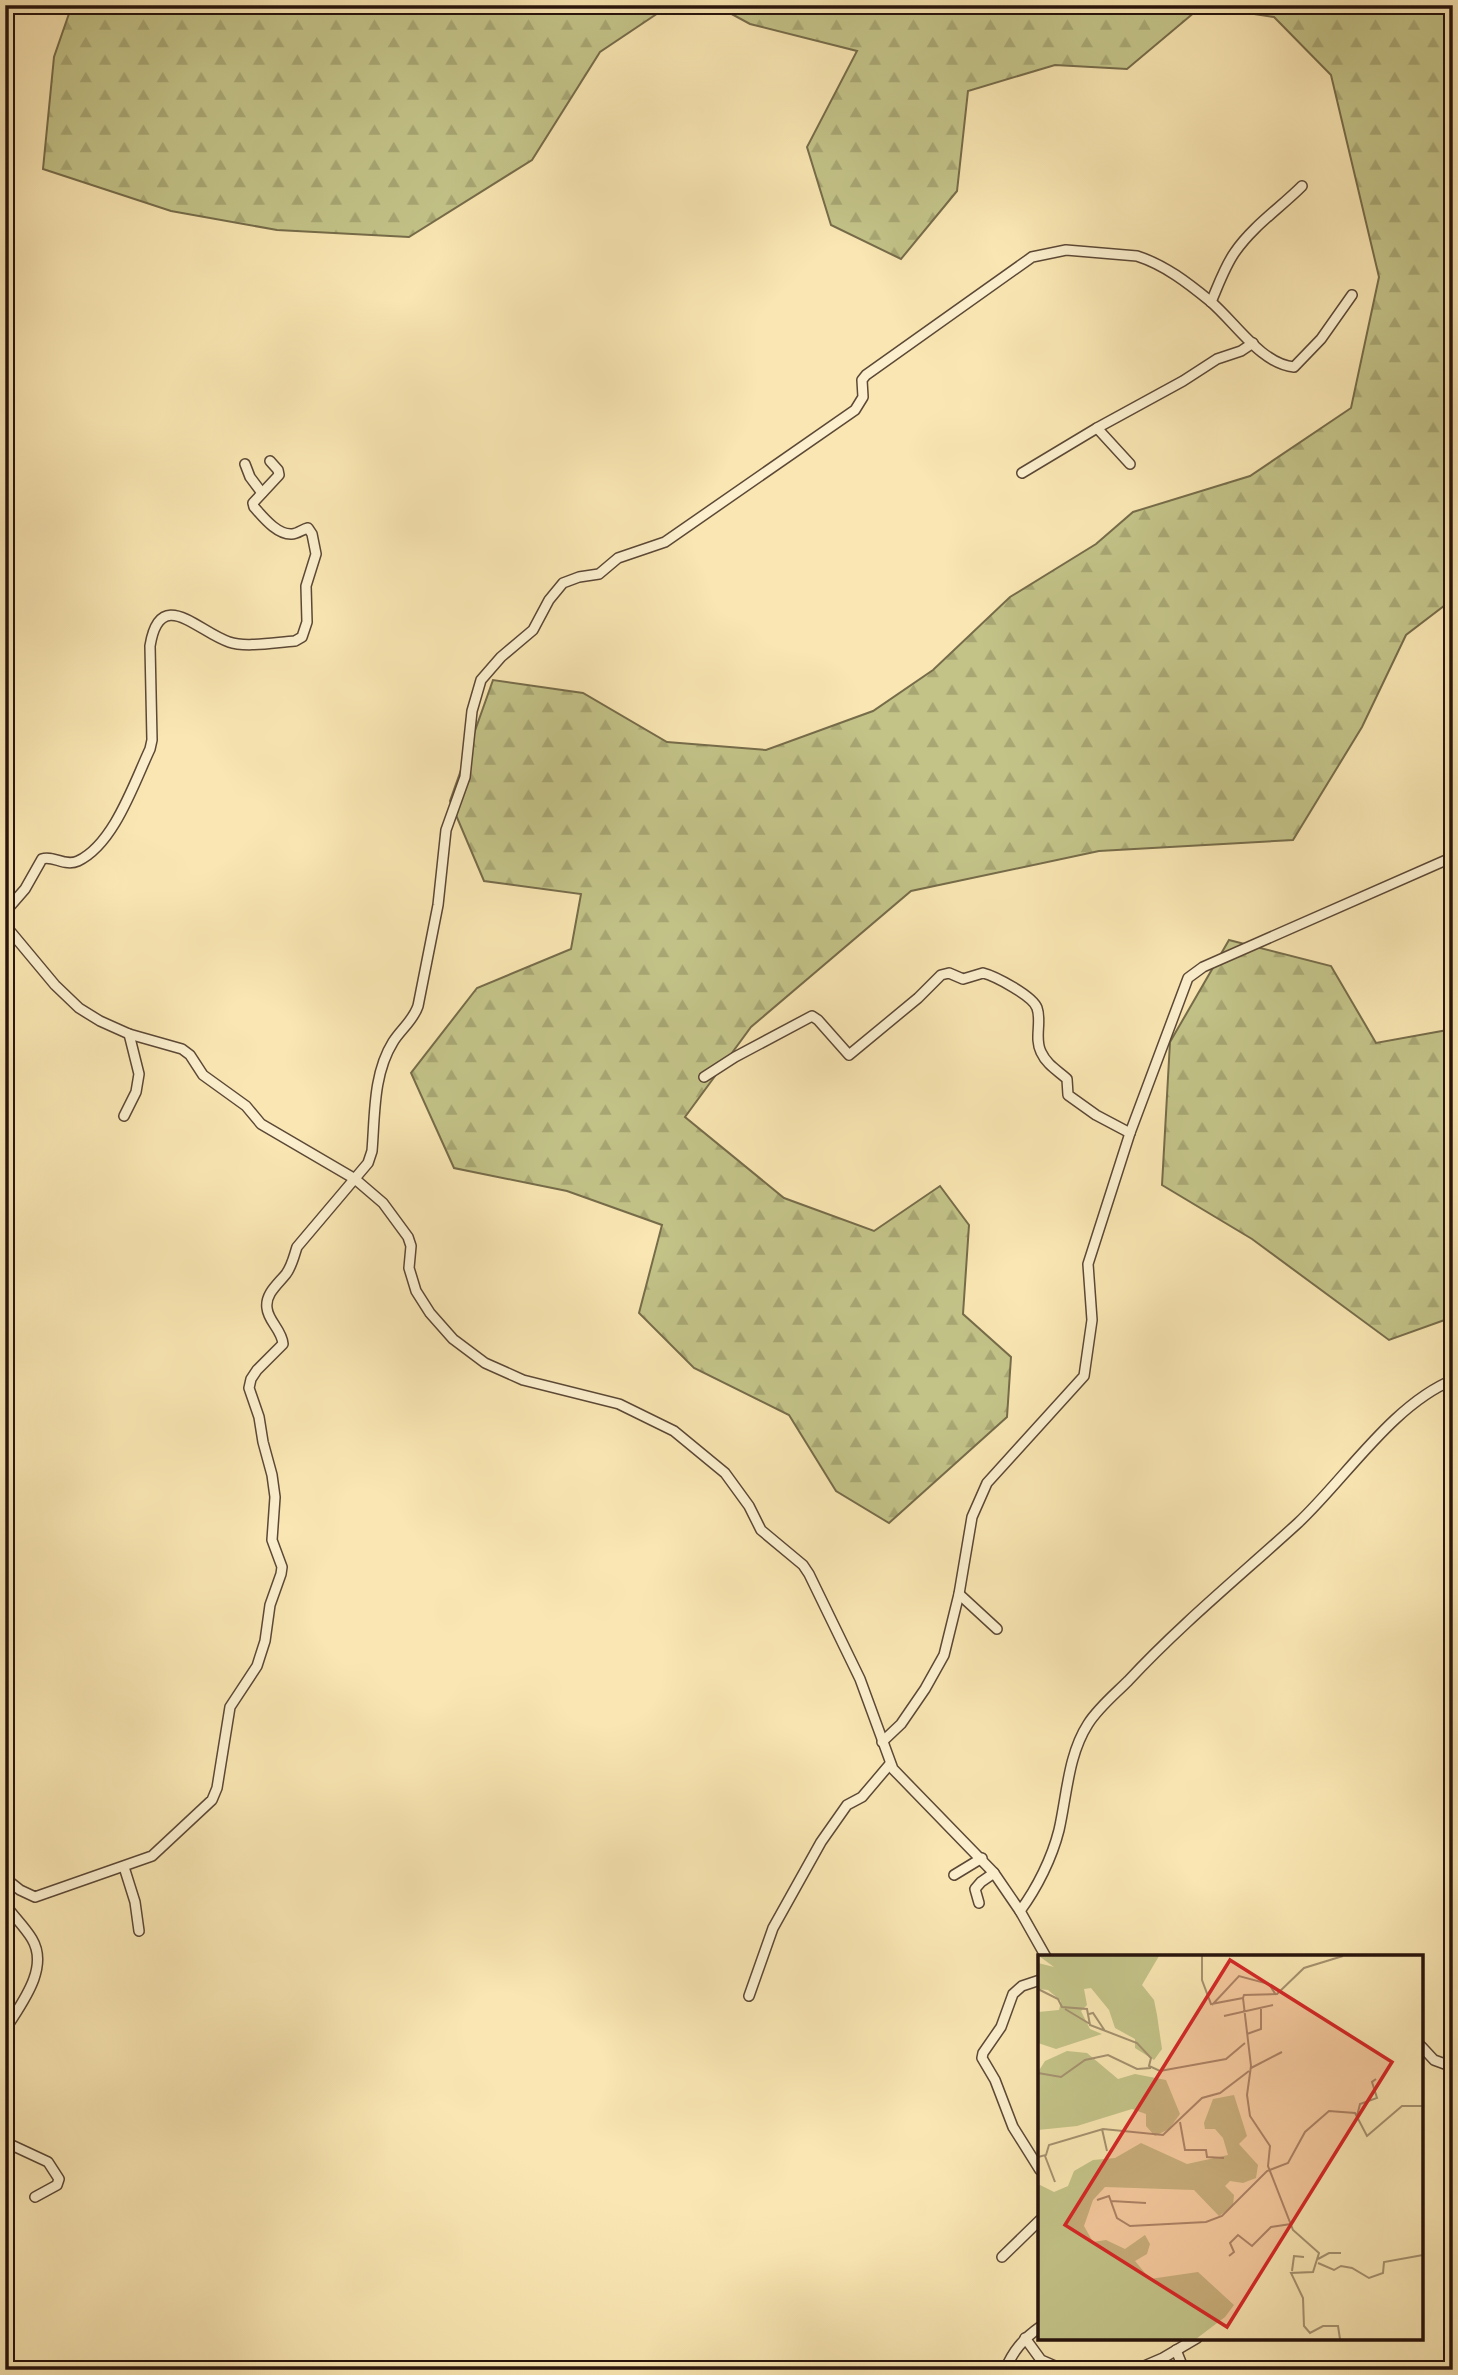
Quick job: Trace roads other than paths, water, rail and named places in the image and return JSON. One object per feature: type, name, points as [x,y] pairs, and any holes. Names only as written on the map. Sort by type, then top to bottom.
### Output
[{"type":"street","points":[[1211,302],[1234,253],[1262,221],[1302,186]]},
{"type":"street","points":[[7,1884],[35,1897],[124,1867],[158,1852],[212,1800],[217,1788],[230,1707],[257,1666],[265,1642],[270,1605],[282,1567],[272,1541],[275,1497],[272,1475],[262,1442],[259,1417],[249,1388],[257,1370],[283,1344],[280,1332],[267,1312],[267,1300],[293,1262],[297,1247],[368,1163],[372,1150],[380,1073],[393,1041],[415,1016],[418,1006],[438,905],[446,830],[464,776],[476,695],[481,680],[489,670],[533,630],[557,589],[568,581],[599,574],[624,556],[665,542],[816,439],[861,403],[862,380],[866,376],[1032,257],[1066,250],[1137,256],[1175,274],[1211,302],[1265,357],[1294,367],[1321,339],[1352,295]]},
{"type":"street","points":[[1022,472],[1217,359],[1241,351],[1253,343]]},
{"type":"street","points":[[1097,428],[1130,464]]},
{"type":"street","points":[[5,912],[25,889],[42,859],[46,857],[69,863],[77,861],[93,849],[116,824],[152,740],[150,646],[152,631],[159,620],[179,615],[232,643],[295,641],[302,637],[307,619],[306,583],[316,550],[308,528],[288,534],[274,527],[256,509],[253,503],[279,473],[270,461]]},
{"type":"street","points":[[245,464],[247,473],[262,494]]},
{"type":"street","points":[[882,1742],[901,1724],[944,1655],[959,1594],[972,1517],[987,1483],[1084,1376],[1093,1320],[1088,1264],[1130,1133],[1188,978],[1194,972],[1453,858]]},
{"type":"street","points":[[5,925],[55,985],[79,1008],[129,1034],[182,1049],[190,1055],[203,1075],[246,1106],[261,1124],[355,1179],[383,1203],[408,1237],[411,1246],[409,1268],[416,1291],[430,1313],[453,1339],[485,1363],[523,1380],[619,1404],[642,1414],[674,1431],[725,1473],[761,1530],[803,1565],[860,1679],[896,1774],[982,1858],[1020,1911],[1045,1955]]},
{"type":"street","points":[[704,1077],[735,1056],[812,1016],[849,1055],[918,998],[941,975],[949,973],[963,979],[983,973],[1020,992],[1035,1005],[1038,1013],[1039,1046],[1048,1065],[1067,1079],[1068,1095],[1096,1115],[1130,1133]]},
{"type":"street","points":[[124,1116],[136,1092],[139,1073],[129,1034]]},
{"type":"street","points":[[1020,1911],[1032,1895],[1055,1841],[1076,1752],[1089,1723],[1159,1647],[1298,1522],[1404,1412],[1423,1397],[1453,1380]]},
{"type":"street","points":[[959,1594],[997,1629]]},
{"type":"street","points":[[750,1996],[773,1928],[821,1842],[847,1805],[862,1797],[890,1764]]},
{"type":"street","points":[[954,1875],[982,1858]]},
{"type":"street","points":[[124,1867],[135,1902],[139,1931]]},
{"type":"street","points":[[979,1903],[975,1889],[994,1873]]},
{"type":"street","points":[[5,1904],[32,1939],[37,1959],[32,1985],[5,2030]]},
{"type":"street","points":[[1038,1981],[1022,1986],[1013,1994],[1001,2027],[982,2058],[995,2080],[1013,2127],[1038,2167]]},
{"type":"street","points":[[1423,2048],[1434,2060],[1453,2067]]},
{"type":"street","points":[[5,2142],[48,2162],[59,2179],[57,2185],[36,2197]]},
{"type":"street","points":[[1002,2257],[1038,2222]]},
{"type":"street","points":[[1005,2370],[1010,2358],[1025,2338],[1038,2329]]},
{"type":"street","points":[[1025,2338],[1041,2360],[1064,2370]]},
{"type":"street","points":[[1135,2370],[1194,2340]]},
{"type":"street","points":[[1176,2350],[1184,2370]]}]
